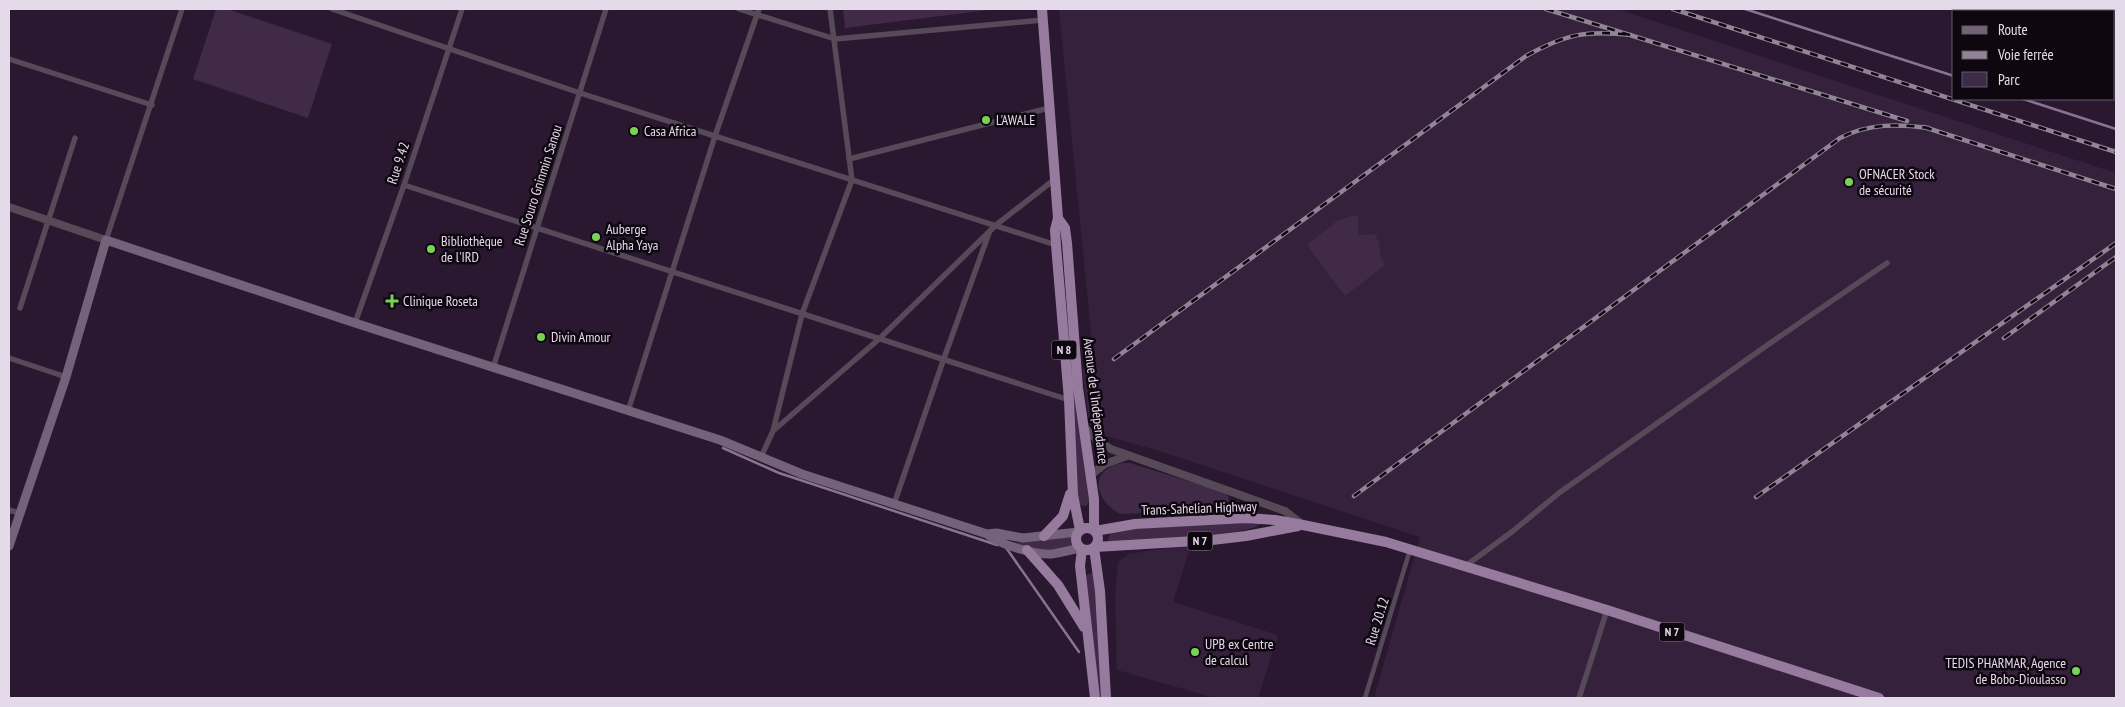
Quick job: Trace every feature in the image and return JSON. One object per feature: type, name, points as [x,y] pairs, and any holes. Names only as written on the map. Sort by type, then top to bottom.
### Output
[{"type":"highway","name":"Avenue de l'Indépendance","points":[[1042,9],[1058,218],[1055,230],[1069,400],[1072,483],[1079,531]]},
{"type":"highway","name":"Avenue de l'Indépendance","points":[[1058,218],[1065,228],[1067,243],[1078,388],[1092,474],[1094,531]]},
{"type":"highway","points":[[1044,536],[1063,516],[1069,501],[1072,483]]},
{"type":"highway","name":"Trans-Sahelian Highway","points":[[1094,531],[1135,524],[1246,518],[1275,520],[1386,542],[1464,567]]},
{"type":"highway","name":"Trans-Sahelian Highway","points":[[1094,547],[1229,538],[1304,525]]},
{"type":"highway","points":[[1095,698],[1080,566],[1081,549],[1076,540],[1079,531],[1087,528],[1094,531],[1098,539],[1094,547],[1100,591],[1106,698]]},
{"type":"highway","points":[[1081,549],[1094,547]]},
{"type":"highway","points":[[1027,550],[1058,585],[1087,633]]},
{"type":"highway","name":"N 7","points":[[1464,567],[1607,610],[1879,698]]},
{"type":"main road","points":[[9,546],[66,377],[106,240],[493,368],[720,440],[802,474],[987,534],[994,540],[1027,550],[1052,554],[1081,549]]},
{"type":"main road","points":[[987,534],[996,533],[1023,538],[1079,531]]},
{"type":"street","points":[[9,206],[106,240],[152,105],[182,9]]},
{"type":"street","points":[[332,9],[580,93],[1056,244]]},
{"type":"street","name":"Rue 9.42","points":[[355,323],[404,185],[462,9]]},
{"type":"street","name":"Rue Souro Gninmin Sanou","points":[[493,368],[606,9]]},
{"type":"street","points":[[740,9],[758,12],[835,39],[1042,20]]},
{"type":"street","points":[[761,457],[773,431],[802,314],[852,180],[830,9]]},
{"type":"street","points":[[628,411],[715,136],[758,12]]},
{"type":"street","points":[[9,59],[152,105]]},
{"type":"street","points":[[849,159],[1049,108]]},
{"type":"street","points":[[20,308],[76,138]]},
{"type":"street","points":[[773,431],[880,339],[990,231],[1055,179]]},
{"type":"street","points":[[404,185],[880,339],[942,361],[1069,400]]},
{"type":"street","points":[[894,504],[942,361],[990,231]]},
{"type":"street","points":[[1464,567],[1514,531],[1559,493],[1766,346],[1887,263]]},
{"type":"street","points":[[9,358],[66,377]]},
{"type":"street","points":[[1084,427],[1106,446],[1127,456],[1199,479],[1285,511],[1304,525]]},
{"type":"street","points":[[1092,474],[1105,464],[1127,456]]},
{"type":"street","points":[[9,510],[19,513]]},
{"type":"street","name":"Rue 20.12","points":[[1365,698],[1410,550]]},
{"type":"street","points":[[1579,698],[1607,610]]},
{"type":"shaded area","points":[[1059,9],[1617,9],[2116,173],[2116,698],[1374,698],[1420,537],[1156,450],[1099,434],[1089,421],[1082,370],[1094,363]]},
{"type":"shaded area","name":"UPB ex Centre de calcul","points":[[1191,544],[1173,602],[1278,635],[1258,698],[1215,698],[1117,670],[1115,595],[1118,562],[1129,554]]},
{"type":"green space","points":[[216,9],[227,9],[332,44],[308,118],[193,79]]},
{"type":"green space","points":[[843,9],[997,9],[845,28]]},
{"type":"green space","points":[[1351,216],[1358,216],[1358,235],[1377,234],[1376,240],[1379,241],[1380,255],[1385,265],[1345,296],[1307,245],[1337,221]]},
{"type":"green space","points":[[1062,261],[1075,396],[1090,501],[1086,506],[1078,505]]},
{"type":"green space","points":[[1122,463],[1130,463],[1223,492],[1228,496],[1229,501],[1220,508],[1213,510],[1121,514],[1105,502],[1099,487],[1099,479],[1103,472]]},
{"type":"green space","points":[[1259,522],[1260,524],[1253,528],[1216,535],[1115,544],[1109,542],[1108,539],[1112,530]]},
{"type":"green space","points":[[1071,535],[1072,546],[1057,549],[1035,548],[1013,543]]},
{"type":"green space","points":[[1091,573],[1097,577],[1101,698],[1098,698],[1085,576]]},
{"type":"waterway","points":[[1745,9],[1952,75]]},
{"type":"waterway","points":[[2026,100],[2116,129]]},
{"type":"waterway","points":[[723,448],[779,473],[997,545]]},
{"type":"waterway","points":[[1007,549],[1079,652]]},
{"type":"railway","points":[[1546,9],[1907,121]]},
{"type":"railway","points":[[1673,9],[1952,99]]},
{"type":"railway","points":[[1114,359],[1526,56],[1565,38],[1577,35],[1601,33],[1631,35]]},
{"type":"railway","points":[[1955,100],[2116,152]]},
{"type":"railway","points":[[1354,496],[1840,138],[1873,127],[1906,126],[1929,128]]},
{"type":"railway","points":[[1924,127],[2116,189]]},
{"type":"railway","points":[[1756,497],[2116,243]]},
{"type":"railway","points":[[2004,338],[2116,257]]},
{"type":"place","name":"L'AWALE","points":[[986,120]]},
{"type":"place","name":"Casa Africa","points":[[634,131]]},
{"type":"place","name":"OFNACER Stock de sécurité","points":[[1849,182]]},
{"type":"place","name":"Auberge Alpha Yaya","points":[[596,237]]},
{"type":"place","name":"Bibliothèque de l'IRD","points":[[431,249]]},
{"type":"place","name":"Clinique Roseta","points":[[392,301]]},
{"type":"place","name":"Divin Amour","points":[[541,337]]},
{"type":"place","name":"UPB ex Centre de calcul","points":[[1195,652]]},
{"type":"place","name":"TEDIS PHARMAR, Agence de Bobo-Dioulasso","points":[[2076,671]]}]
